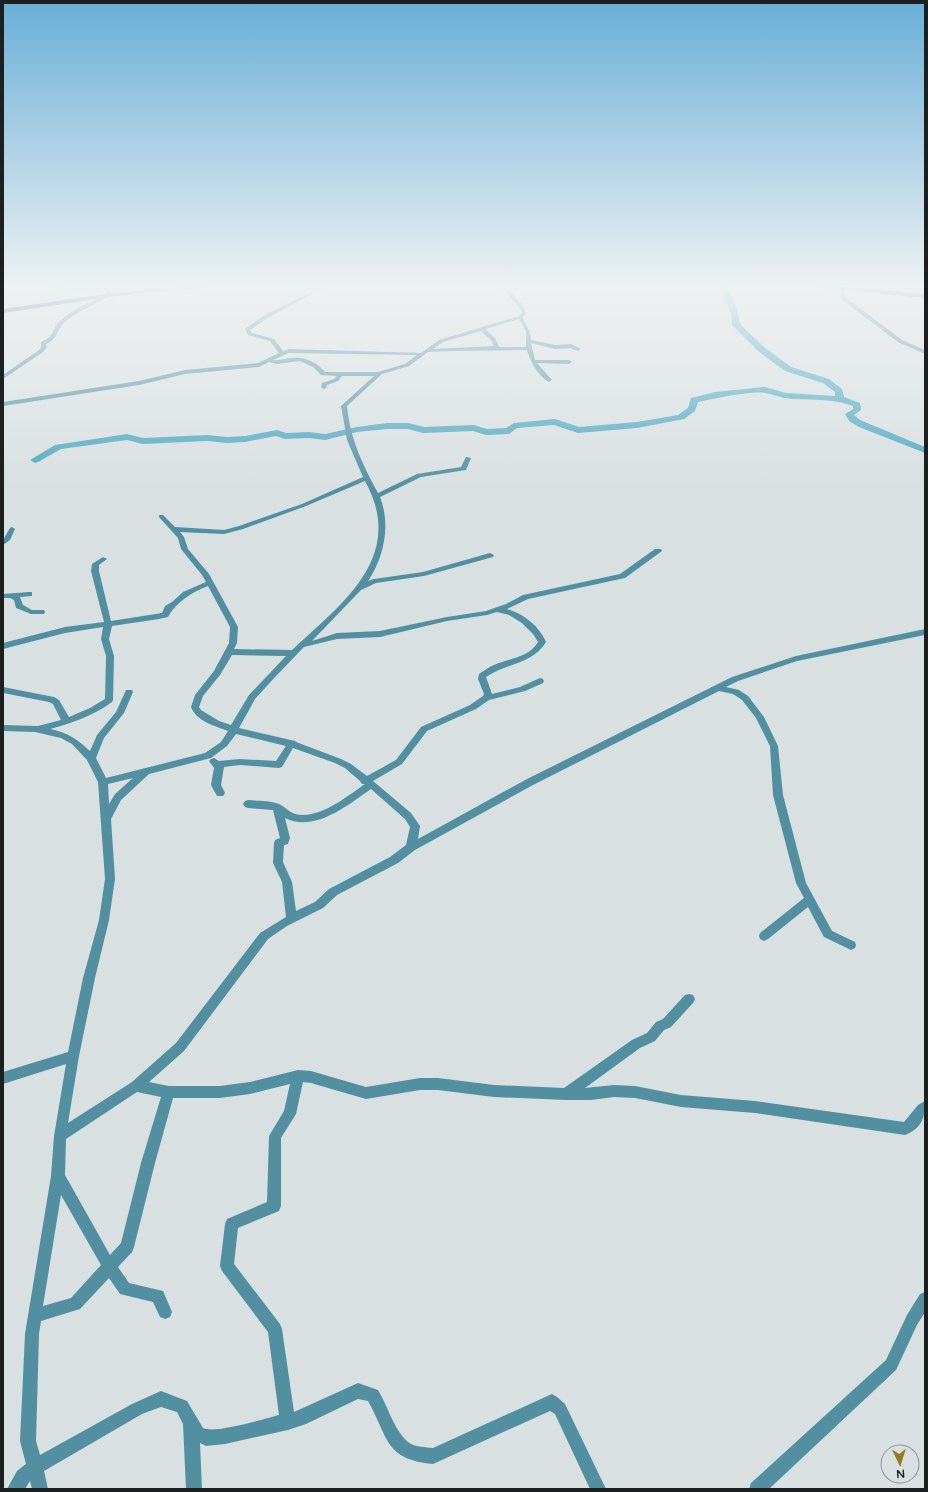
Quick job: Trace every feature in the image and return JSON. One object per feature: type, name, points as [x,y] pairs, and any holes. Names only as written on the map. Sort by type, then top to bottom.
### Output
[{"type":"street","points":[[3,377],[39,353]]},
{"type":"street","points":[[270,362],[280,353]]},
{"type":"street","points":[[400,353],[423,353]]},
{"type":"street","points":[[3,404],[139,384],[185,372],[248,367],[270,362],[277,363],[297,359],[316,366],[321,369],[323,374],[378,374],[407,365],[423,353]]},
{"type":"street","points":[[530,353],[532,358],[536,361],[541,374],[549,380]]},
{"type":"street","points":[[536,361],[569,362]]},
{"type":"street","points":[[104,782],[208,756],[224,745],[251,698],[272,673],[322,628],[359,588],[375,562],[380,542],[382,521],[377,496],[366,478],[350,442],[344,406],[378,374]]},
{"type":"street","points":[[324,387],[324,384],[336,380],[340,375]]},
{"type":"street","points":[[377,496],[420,475],[464,469],[468,458]]},
{"type":"street","points":[[172,529],[224,532],[241,528],[304,505],[366,478]]},
{"type":"street","points":[[161,516],[181,537],[185,549],[210,584],[234,627],[233,643],[217,673],[199,695],[195,706],[197,712],[207,719],[234,730],[292,744],[348,766],[396,804],[412,821],[415,826],[411,847]]},
{"type":"street","points":[[3,543],[8,539],[12,528]]},
{"type":"street","points":[[487,613],[510,606],[526,597],[622,576],[658,551]]},
{"type":"street","points":[[359,588],[374,581],[424,574],[490,555]]},
{"type":"street","points":[[35,729],[67,722],[85,715],[109,700],[110,656],[105,639],[105,630],[108,624],[95,571],[96,564],[103,559]]},
{"type":"street","points":[[3,646],[65,630],[159,617],[165,615],[168,608],[178,604],[183,597],[193,589],[210,584]]},
{"type":"street","points":[[6,596],[29,594]]},
{"type":"street","points":[[6,596],[18,599],[19,606],[31,612],[41,612]]},
{"type":"street","points":[[300,647],[337,636],[380,634],[447,619],[504,610],[513,613],[539,634],[542,642],[539,647],[518,661],[496,667],[482,676],[488,694],[486,698]]},
{"type":"street","points":[[60,1136],[136,1086],[180,1047],[264,936],[291,919],[319,905],[333,892],[394,860],[411,847],[530,782],[735,679],[777,664],[925,632]]},
{"type":"street","points":[[229,652],[292,654]]},
{"type":"street","points":[[248,804],[277,808],[292,817],[309,818],[333,809],[399,762],[424,729],[473,707],[486,698],[522,689],[540,681]]},
{"type":"street","points":[[719,688],[736,692],[751,704],[760,718],[774,746],[778,795],[797,870],[803,887],[828,934],[851,945]]},
{"type":"street","points":[[3,690],[51,699],[56,702],[67,722]]},
{"type":"street","points":[[91,758],[100,737],[120,713],[129,692]]},
{"type":"street","points":[[3,728],[35,729],[63,735],[75,742],[91,758],[104,782],[105,822],[110,879],[73,1056],[60,1136],[58,1176],[32,1334],[28,1441],[40,1489]]},
{"type":"street","points":[[208,756],[218,764],[240,762],[279,765],[292,744]]},
{"type":"street","points":[[218,764],[216,785],[220,793]]},
{"type":"street","points":[[105,822],[113,804],[118,797],[146,772]]},
{"type":"street","points":[[277,808],[285,838],[284,841],[279,843],[278,864],[282,869],[289,894],[291,919]]},
{"type":"street","points":[[764,936],[810,899]]},
{"type":"street","points":[[566,1094],[636,1044],[651,1037],[660,1026],[667,1023],[689,1000]]},
{"type":"street","points":[[3,1078],[73,1056]]},
{"type":"street","points":[[136,1086],[169,1092],[220,1092],[250,1088],[298,1076],[311,1077],[366,1093],[420,1084],[438,1084],[494,1091],[566,1094],[591,1094],[614,1091],[636,1092],[681,1101],[755,1107],[905,1129],[911,1126],[921,1110],[925,1107]]},
{"type":"street","points":[[288,1422],[275,1329],[227,1266],[232,1224],[274,1206],[275,1136],[290,1114],[298,1076]]},
{"type":"street","points":[[36,1316],[75,1304],[127,1247],[148,1162],[169,1092]]},
{"type":"street","points":[[58,1176],[109,1266],[125,1289],[158,1296],[165,1312]]},
{"type":"street","points":[[757,1489],[891,1365],[912,1320],[925,1299]]},
{"type":"street","points":[[15,1489],[23,1477],[35,1467],[137,1409],[161,1399],[182,1406],[197,1434],[206,1438],[225,1436],[288,1422],[300,1418],[358,1391],[373,1395],[391,1434],[398,1444],[408,1452],[419,1455],[433,1456],[552,1402],[560,1408],[598,1489]]},
{"type":"street","points":[[191,1424],[194,1489]]},
{"type":"waterway","points":[[766,353],[788,369],[826,381],[839,391],[840,398]]},
{"type":"waterway","points":[[350,431],[366,428],[398,426],[408,426],[423,430],[474,428],[486,432],[509,431],[514,426],[555,422],[578,430],[637,425],[681,417],[692,409],[694,400],[715,395],[765,390],[786,396],[822,397],[846,400],[857,405],[857,410],[849,414],[852,419],[867,428],[890,435],[925,450]]},
{"type":"waterway","points":[[35,460],[58,447],[127,437],[143,441],[207,438],[227,440],[245,439],[277,433],[285,436],[309,435],[325,437],[347,432]]}]
